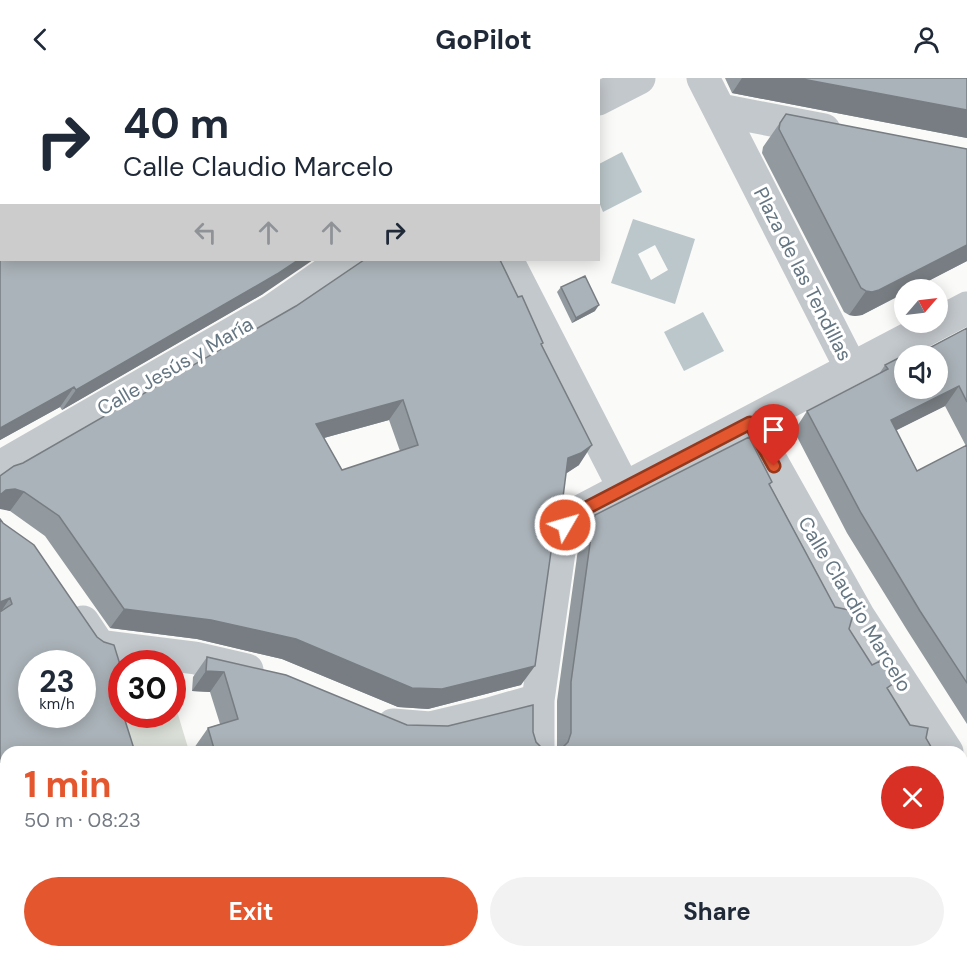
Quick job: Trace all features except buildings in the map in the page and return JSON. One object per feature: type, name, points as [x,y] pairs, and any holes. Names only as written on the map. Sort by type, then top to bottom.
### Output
[{"type":"street","points":[[600,98],[639,78]]},
{"type":"street","name":"Plaza de las Tendillas","points":[[538,746],[538,699],[561,538],[565,525],[573,515],[851,368],[704,78]]},
{"type":"street","points":[[720,110],[850,134]]},
{"type":"street","name":"Calle Jesús y María","points":[[0,467],[273,310],[344,261]]},
{"type":"street","points":[[508,261],[624,488]]},
{"type":"street","points":[[851,368],[967,308]]},
{"type":"street","name":"Calle Claudio Marcelo","points":[[750,423],[859,617],[943,746]]},
{"type":"street","points":[[67,598],[99,646],[195,658],[278,677]]},
{"type":"street","points":[[363,713],[394,726],[430,728],[538,699]]},
{"type":"shaded area","points":[[622,152],[642,192],[603,212],[600,204],[600,163]]},
{"type":"shaded area","points":[[633,219],[695,239],[675,304],[611,283]],"holes":[[[655,245],[668,270],[651,280],[638,254]]]},
{"type":"shaded area","points":[[703,312],[724,351],[684,371],[664,332]]},
{"type":"shaded area","points":[[120,728],[182,728],[187,746],[125,746]]},
{"type":"route","points":[[565,525],[573,515],[750,423],[774,466]]}]
